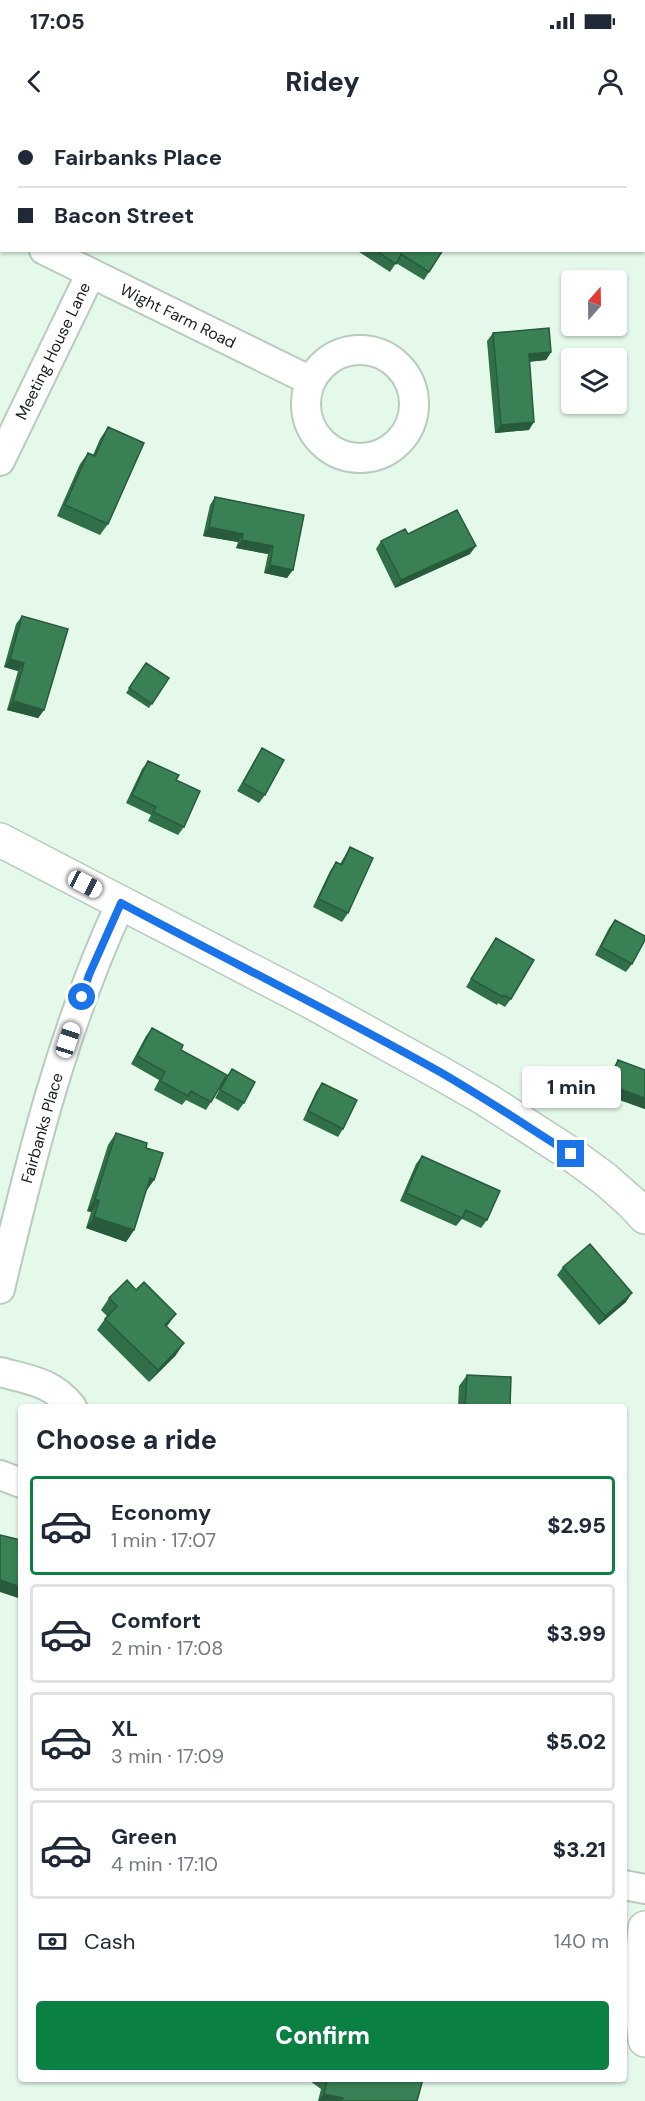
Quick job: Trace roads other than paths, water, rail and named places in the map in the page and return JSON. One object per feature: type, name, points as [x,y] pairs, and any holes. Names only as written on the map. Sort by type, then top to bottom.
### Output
[{"type":"street","name":"Wight Farm Road","points":[[48,252],[311,381]]},
{"type":"street","name":"Meeting House Lane","points":[[0,461],[91,273]]},
{"type":"street","points":[[0,840],[366,1032],[487,1100],[571,1154],[605,1179],[645,1217]]},
{"type":"street","name":"Fairbanks Place","points":[[0,1289],[24,1188],[54,1084],[89,975],[121,903]]},
{"type":"street","points":[[0,1372],[45,1384],[61,1394],[69,1404]]},
{"type":"street","points":[[0,1474],[18,1482]]},
{"type":"street","points":[[627,1886],[645,1889]]},
{"type":"street","points":[[645,1928],[640,1990],[645,2040]]}]
